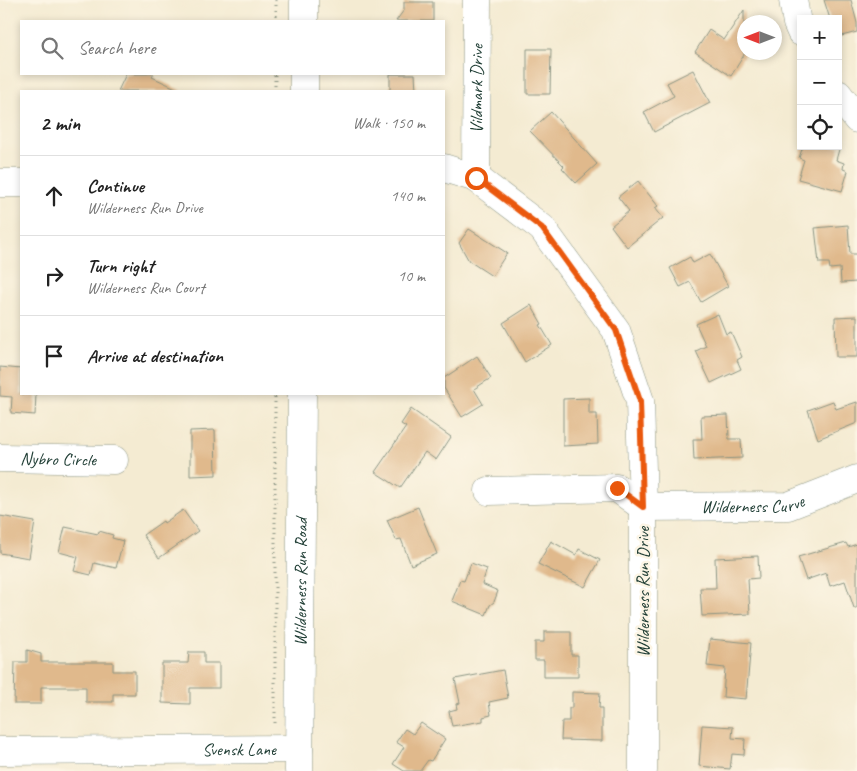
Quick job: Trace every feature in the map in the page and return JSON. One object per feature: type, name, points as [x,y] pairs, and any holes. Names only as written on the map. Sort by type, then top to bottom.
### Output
[{"type":"street","points":[[304,0],[304,20]]},
{"type":"street","name":"Vildmark Drive","points":[[476,178],[477,0]]},
{"type":"street","points":[[793,0],[797,23]]},
{"type":"street","points":[[304,75],[304,90]]},
{"type":"street","points":[[842,99],[857,119]]},
{"type":"street","name":"Wilderness Run Drive","points":[[445,168],[476,178],[542,228],[616,330],[640,401],[643,507],[643,771]]},
{"type":"street","points":[[0,183],[20,183]]},
{"type":"street","name":"Wilderness Run Road","points":[[291,756],[302,395]]},
{"type":"street","name":"Nybro Circle","points":[[0,458],[114,460]]},
{"type":"street","name":"Wilderness Curve","points":[[643,507],[788,506],[857,479]]},
{"type":"street","points":[[489,491],[617,488],[643,507]]},
{"type":"street","name":"Svensk Lane","points":[[0,751],[291,756]]},
{"type":"path","points":[[276,0],[276,20]]},
{"type":"path","points":[[276,75],[276,90]]},
{"type":"path","points":[[275,395],[291,756]]},
{"type":"building","points":[[824,0],[851,0],[857,23],[857,32],[842,36],[842,15],[829,15]]},
{"type":"building","points":[[404,2],[433,2],[433,20],[397,20],[404,10]]},
{"type":"building","points":[[737,20],[737,60],[741,60],[731,76],[695,52],[709,30],[724,40]]},
{"type":"building","points":[[527,49],[551,49],[550,94],[527,94]]},
{"type":"building","points":[[693,70],[710,103],[654,132],[644,112],[674,96],[667,83]]},
{"type":"building","points":[[126,75],[153,75],[152,77],[180,90],[118,90]]},
{"type":"building","points":[[390,75],[415,75],[416,90],[390,90]]},
{"type":"building","points":[[551,112],[597,164],[576,183],[562,168],[564,166],[530,131]]},
{"type":"building","points":[[802,150],[839,150],[836,160],[844,163],[843,169],[848,171],[842,191],[798,179],[804,160],[799,158]]},
{"type":"building","points":[[638,181],[658,206],[655,208],[663,218],[627,247],[611,226],[629,211],[618,197]]},
{"type":"building","points":[[848,225],[850,254],[857,254],[857,282],[841,283],[840,268],[830,269],[829,263],[819,263],[815,228]]},
{"type":"building","points":[[469,229],[507,253],[492,276],[469,261],[459,243]]},
{"type":"building","points":[[710,254],[728,286],[701,302],[690,282],[680,287],[670,268],[690,257],[693,263]]},
{"type":"building","points":[[531,305],[552,345],[525,362],[503,323]]},
{"type":"building","points":[[718,314],[726,334],[731,332],[742,357],[737,360],[741,369],[711,383],[696,351],[706,346],[696,324]]},
{"type":"building","points":[[857,316],[857,357],[836,357],[835,317]]},
{"type":"building","points":[[477,356],[491,378],[474,389],[483,404],[462,417],[445,390],[445,377]]},
{"type":"building","points":[[0,367],[20,369],[20,395],[36,395],[35,415],[11,413],[12,397],[0,396]]},
{"type":"building","points":[[589,398],[589,414],[597,414],[598,444],[563,446],[563,399]]},
{"type":"building","points":[[833,401],[836,409],[857,402],[857,423],[818,439],[808,410]]},
{"type":"building","points":[[411,409],[451,437],[436,460],[425,452],[400,488],[375,472],[406,427],[401,424]]},
{"type":"building","points":[[728,415],[729,439],[741,439],[742,458],[694,460],[693,439],[702,439],[701,416]]},
{"type":"building","points":[[215,430],[216,475],[190,476],[190,431]]},
{"type":"building","points":[[418,507],[437,554],[411,565],[401,539],[396,540],[387,520]]},
{"type":"building","points":[[183,510],[198,531],[159,558],[143,535]]},
{"type":"building","points":[[0,516],[35,522],[29,558],[0,553]]},
{"type":"building","points":[[65,527],[98,534],[99,531],[113,535],[112,538],[123,541],[116,568],[94,563],[91,575],[74,571],[78,557],[59,552]]},
{"type":"building","points":[[551,541],[576,555],[579,549],[600,560],[585,587],[538,564]]},
{"type":"building","points":[[846,543],[848,547],[857,544],[857,608],[854,608],[845,581],[830,586],[826,573],[806,580],[798,557]]},
{"type":"building","points":[[758,556],[759,578],[748,579],[750,614],[702,616],[700,588],[716,588],[715,558]]},
{"type":"building","points":[[471,563],[487,569],[482,584],[498,591],[486,615],[452,601],[460,580],[464,581]]},
{"type":"building","points":[[544,632],[571,632],[571,655],[578,655],[578,677],[544,677],[544,660],[535,660],[535,642],[544,642]]},
{"type":"building","points":[[710,639],[751,643],[746,699],[723,697],[725,668],[707,666]]},
{"type":"building","points":[[27,650],[41,654],[41,662],[113,662],[113,671],[135,671],[135,694],[113,694],[113,702],[86,702],[86,687],[41,687],[41,704],[14,704],[15,662],[27,662]]},
{"type":"building","points":[[189,652],[204,652],[204,663],[219,663],[219,688],[190,688],[190,704],[162,703],[162,663],[188,663]]},
{"type":"building","points":[[503,670],[508,698],[489,702],[491,715],[483,717],[483,721],[452,726],[449,711],[457,709],[456,704],[460,703],[455,679]]},
{"type":"building","points":[[572,692],[600,693],[599,708],[602,708],[602,741],[561,740],[562,721],[569,721],[569,708],[572,708]]},
{"type":"building","points":[[421,723],[445,739],[431,761],[428,760],[420,771],[404,771],[393,764],[404,747],[396,742],[405,729],[413,734]]},
{"type":"building","points":[[702,725],[733,727],[732,738],[745,739],[744,755],[732,754],[730,769],[699,766]]},
{"type":"route","points":[[476,178],[542,228],[616,330],[640,401],[643,507],[617,488]]}]
